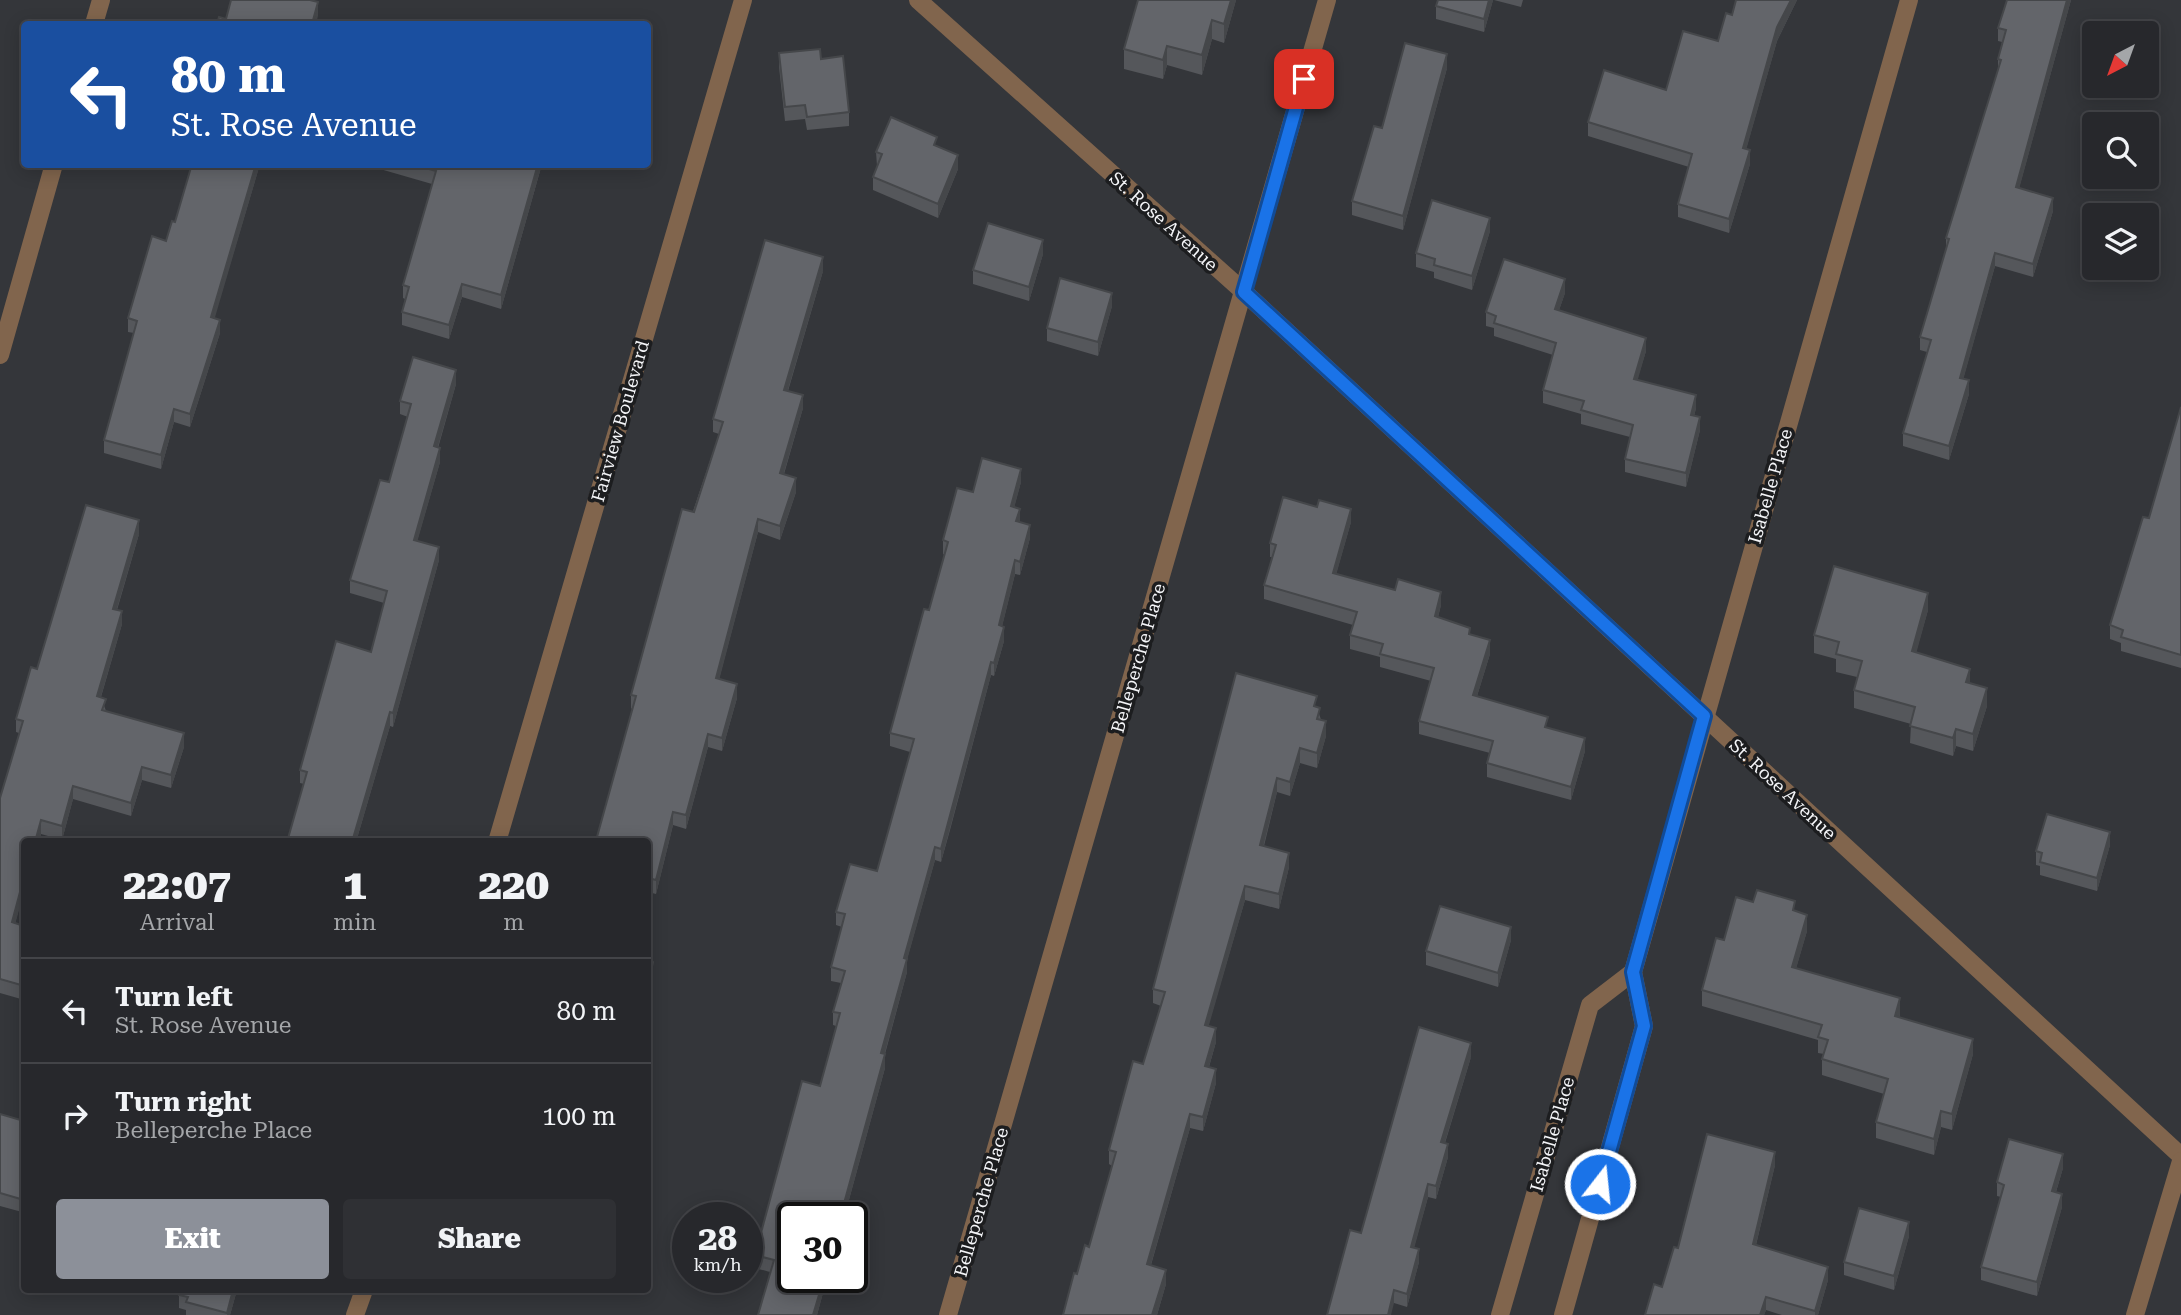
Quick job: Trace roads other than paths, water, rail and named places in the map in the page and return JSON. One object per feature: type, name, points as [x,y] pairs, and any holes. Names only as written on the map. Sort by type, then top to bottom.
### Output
[{"type":"street","points":[[95,21],[101,0]]},
{"type":"street","name":"Fairview Boulevard","points":[[498,838],[743,0]]},
{"type":"street","name":"St. Rose Avenue","points":[[918,0],[1244,292],[2181,1156]]},
{"type":"street","name":"Belleperche Place","points":[[948,1315],[1327,0]]},
{"type":"street","name":"Isabelle Place","points":[[1563,1315],[1644,1026],[1633,972],[1909,0]]},
{"type":"street","points":[[0,355],[53,168]]},
{"type":"street","name":"Isabelle Place","points":[[1500,1315],[1590,1005],[1633,972]]},
{"type":"street","points":[[2135,1315],[2181,1161]]},
{"type":"street","points":[[355,1315],[363,1293]]}]
